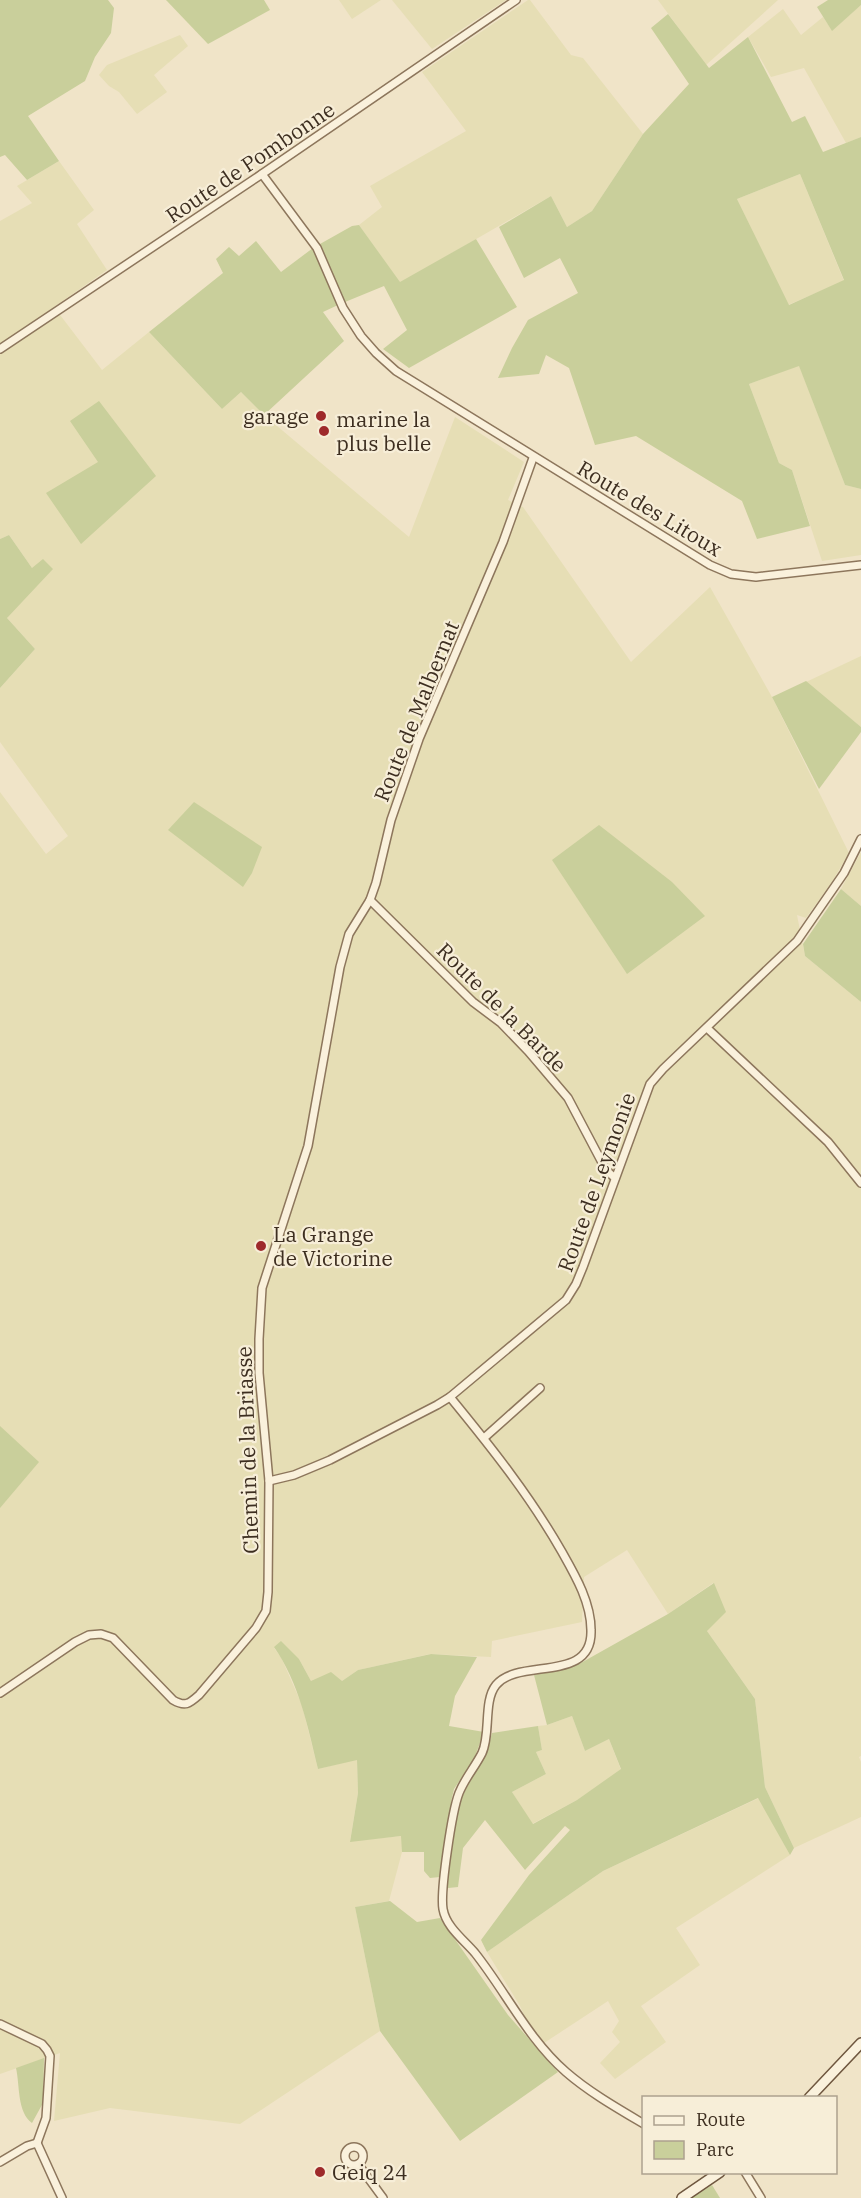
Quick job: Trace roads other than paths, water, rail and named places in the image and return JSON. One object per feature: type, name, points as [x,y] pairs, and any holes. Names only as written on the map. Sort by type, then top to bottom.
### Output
[{"type":"main road","points":[[810,2096],[861,2043]]},
{"type":"main road","points":[[682,2198],[718,2174]]},
{"type":"street","name":"Route de Pombonne","points":[[0,349],[262,174],[516,0]]},
{"type":"street","name":"Route des Litoux","points":[[262,174],[317,248],[343,308],[376,353],[396,372],[710,565],[731,574],[756,577],[861,565]]},
{"type":"street","name":"Route de Malbernat","points":[[338,977],[349,934],[370,900],[376,883],[391,820],[419,739],[503,542],[533,458]]},
{"type":"street","name":"Route de Leymonie","points":[[269,1481],[294,1475],[330,1460],[450,1397],[566,1300],[583,1267],[651,1084],[663,1069],[797,941],[844,873],[861,838]]},
{"type":"street","name":"Route de la Barde","points":[[370,900],[473,1002],[501,1023],[528,1050],[568,1098],[606,1170],[615,1178]]},
{"type":"street","name":"Chemin de la Briasse","points":[[0,1693],[75,1642],[89,1635],[100,1634],[113,1638],[173,1700],[182,1705],[189,1704],[256,1628],[266,1611],[269,1481],[259,1373],[262,1288],[308,1146],[338,977]]},
{"type":"street","points":[[707,1028],[828,1142],[861,1183]]},
{"type":"street","points":[[484,1438],[540,1388]]},
{"type":"street","points":[[450,1397],[533,1503],[577,1579],[588,1608],[592,1630],[584,1655],[574,1662],[510,1677],[497,1684],[491,1694],[486,1744],[458,1796],[443,1887],[445,1917],[476,1954],[518,2016],[553,2059],[566,2072],[610,2104],[642,2123]]},
{"type":"street","points":[[0,2024],[42,2044],[50,2056],[46,2118],[37,2143],[0,2162]]},
{"type":"street","points":[[37,2143],[63,2198]]},
{"type":"street","points":[[358,2164],[383,2198]]},
{"type":"street","points":[[746,2174],[761,2198]]},
{"type":"place","name":"garage","points":[[321,416]]},
{"type":"place","name":"marine la plus belle","points":[[324,431]]},
{"type":"place","name":"La Grange de Victorine","points":[[261,1246]]},
{"type":"place","name":"Geiq 24","points":[[320,2172]]}]
